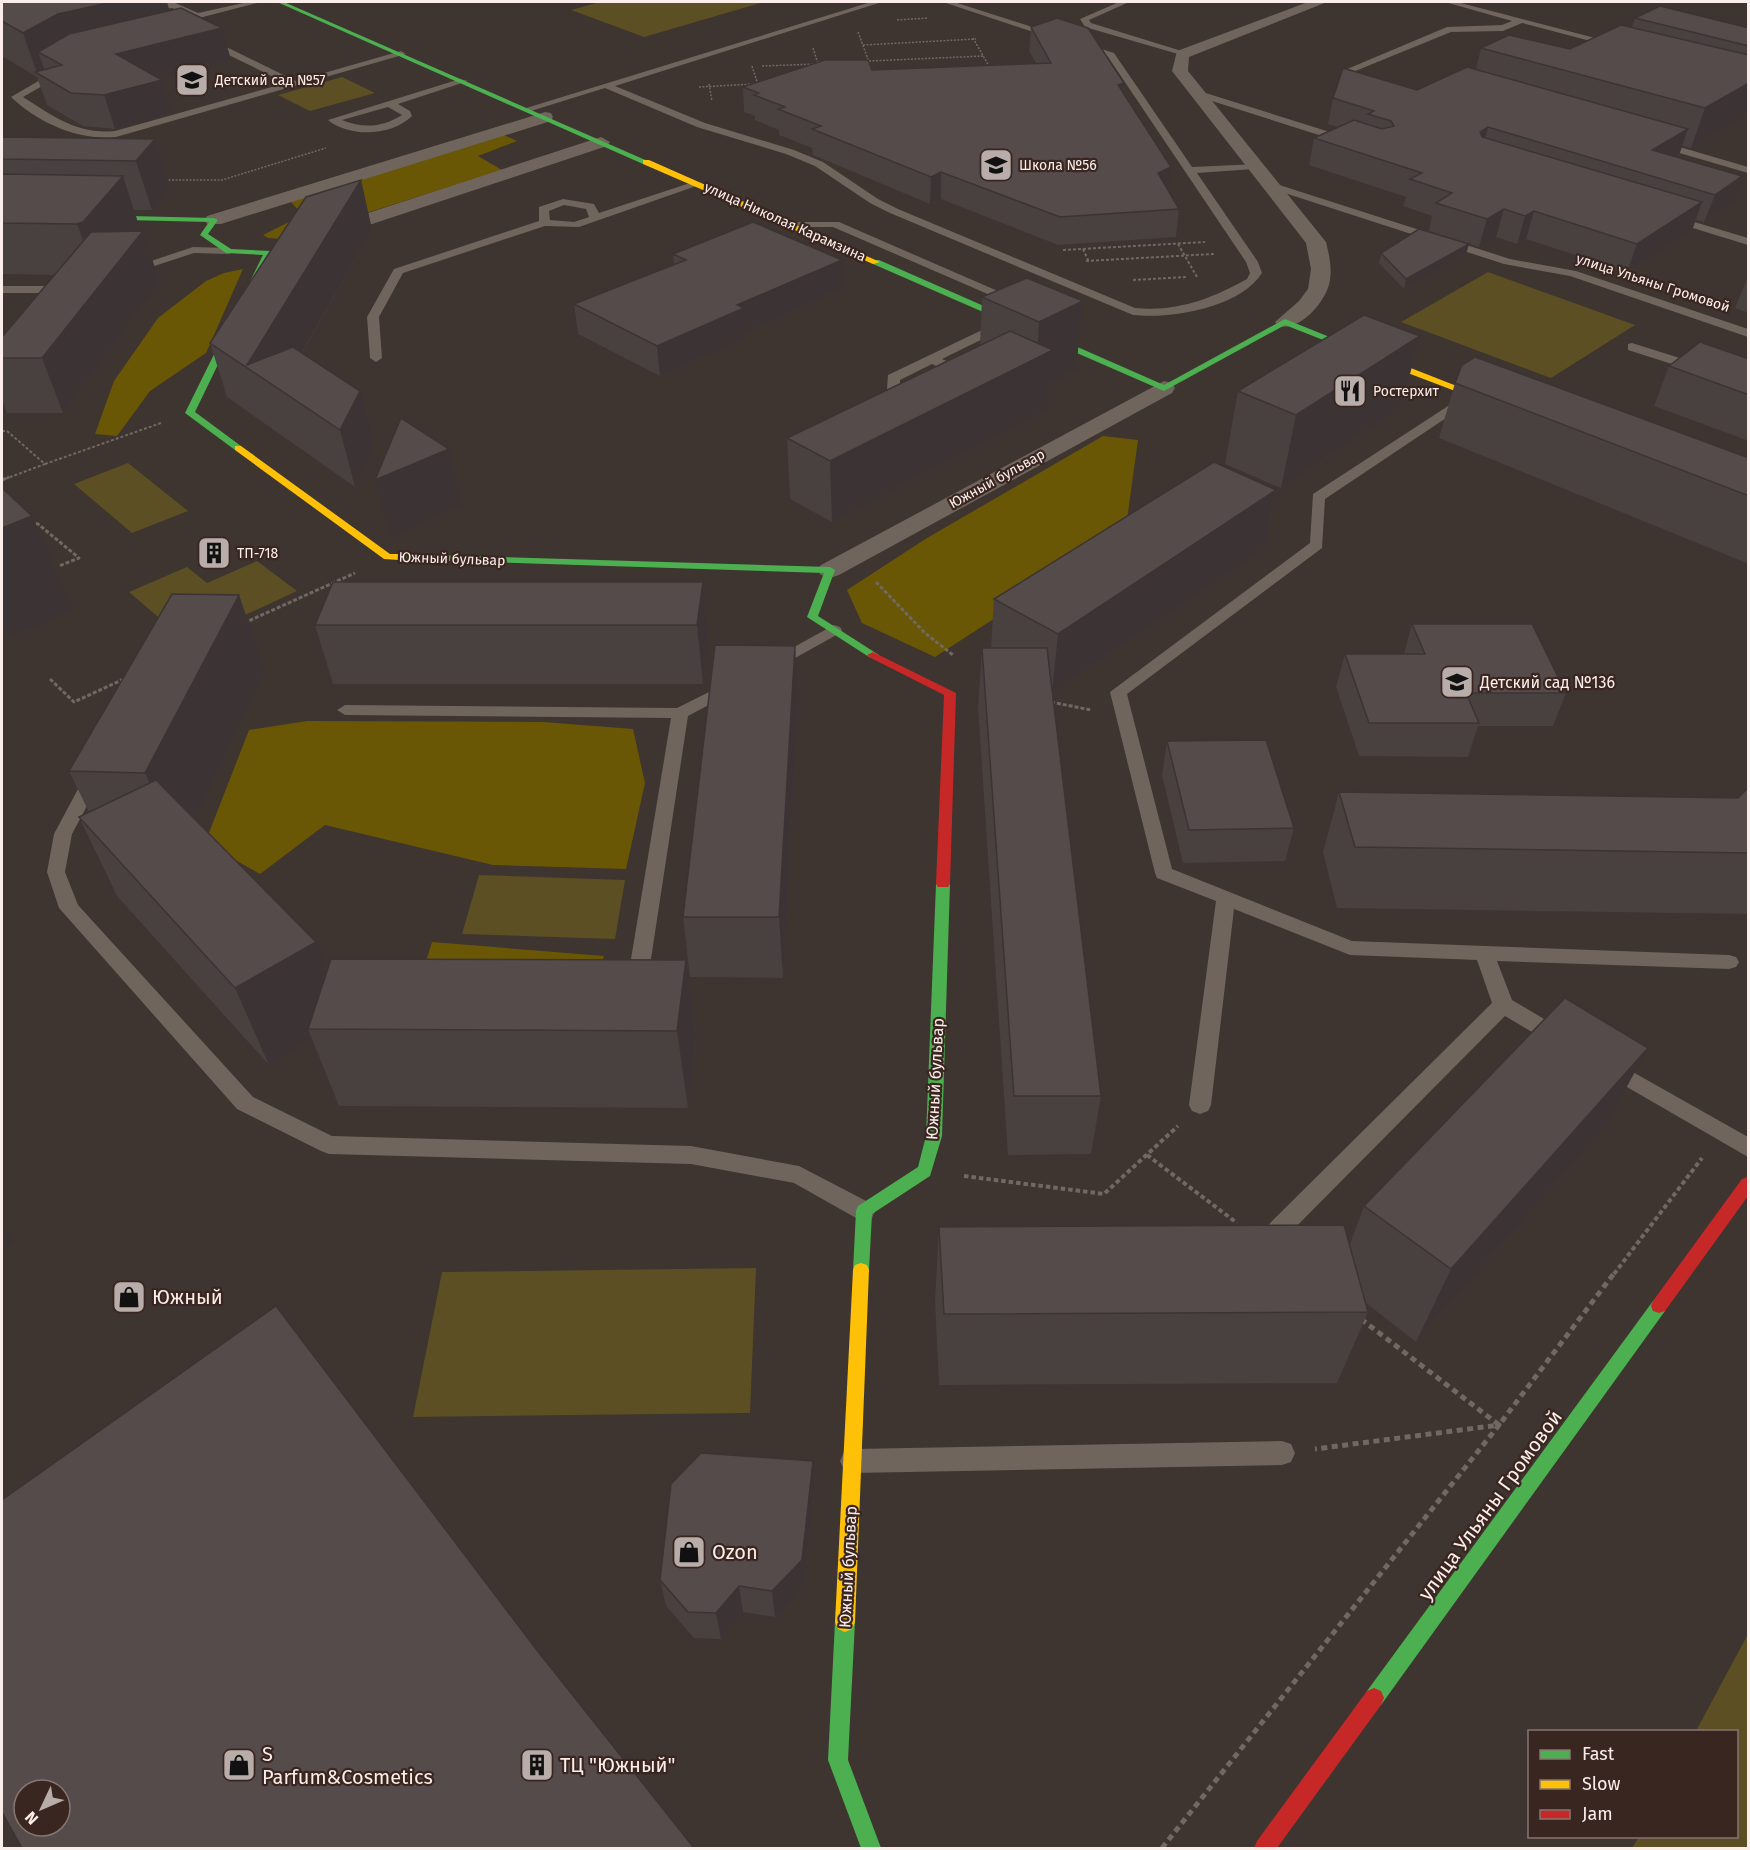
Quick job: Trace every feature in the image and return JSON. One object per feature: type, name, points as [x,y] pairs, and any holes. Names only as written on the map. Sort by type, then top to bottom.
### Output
[{"type":"street","name":"улица Николая Карамзина","points":[[280,2],[1164,388]]},
{"type":"street","points":[[1164,388],[1285,322],[1307,306],[1322,280],[1322,264],[1316,242],[1180,71],[1182,54],[1320,2]]},
{"type":"street","points":[[2,215],[209,227],[545,117]]},
{"type":"street","points":[[312,238],[601,142]]},
{"type":"street","points":[[209,227],[230,251],[268,253],[290,245]]},
{"type":"street","points":[[190,413],[268,253]]},
{"type":"street","points":[[1285,322],[1506,407]]},
{"type":"street","name":"Южный бульвар","points":[[190,413],[388,557],[830,570],[1164,388]]},
{"type":"street","name":"Южный бульвар","points":[[830,570],[812,617],[880,659],[950,693],[934,1136],[925,1171]]},
{"type":"street","points":[[864,1211],[925,1171]]},
{"type":"street","name":"улица Ульяны Громовой","points":[[1264,1848],[1749,1184]]},
{"type":"street","name":"Южный бульвар","points":[[864,1211],[838,1760],[871,1848]]},
{"type":"lane","points":[[158,26],[257,2]]},
{"type":"lane","points":[[528,109],[878,2]]},
{"type":"lane","points":[[605,86],[701,125],[782,149],[819,164],[874,201],[894,211],[1123,308],[1143,313],[1193,310],[1251,281],[1256,273],[1252,262],[1108,53],[947,2]]},
{"type":"lane","points":[[1125,2],[1084,19],[1088,25],[1182,54]]},
{"type":"lane","points":[[1449,2],[1617,44],[1598,54]]},
{"type":"lane","points":[[131,13],[173,5],[197,16]]},
{"type":"lane","points":[[1484,10],[1495,6]]},
{"type":"lane","points":[[1345,72],[1450,29],[1503,28],[1522,20]]},
{"type":"lane","points":[[202,39],[296,84]]},
{"type":"lane","points":[[76,62],[16,97],[72,131],[87,136],[116,134],[401,54]]},
{"type":"lane","points":[[389,103],[407,113],[407,116],[368,130],[352,129],[333,120],[378,107],[389,103],[464,81]]},
{"type":"lane","points":[[1196,93],[1359,144]]},
{"type":"lane","points":[[1647,141],[1749,170]]},
{"type":"lane","points":[[1190,170],[1254,166]]},
{"type":"lane","points":[[376,358],[373,317],[398,271],[545,223],[576,225],[697,184]]},
{"type":"lane","name":"улица Ульяны Громовой","points":[[1270,185],[1508,262],[1572,273],[1749,333]]},
{"type":"lane","points":[[545,223],[543,209],[563,202],[590,206],[595,218]]},
{"type":"lane","points":[[1659,214],[1749,242]]},
{"type":"lane","points":[[792,225],[835,224],[1025,305],[1010,321],[893,378],[894,388],[918,400],[928,400]]},
{"type":"lane","points":[[193,250],[209,227]]},
{"type":"lane","points":[[114,275],[193,250],[230,251]]},
{"type":"lane","points":[[2,290],[75,288],[54,307]]},
{"type":"lane","points":[[1632,346],[1716,375]]},
{"type":"lane","points":[[931,359],[978,381],[968,386]]},
{"type":"lane","points":[[1472,394],[1318,497],[1317,545],[1118,692],[1164,873],[1350,948],[1729,962]]},
{"type":"lane","points":[[762,669],[834,630]]},
{"type":"lane","points":[[345,710],[680,713],[742,680]]},
{"type":"lane","points":[[641,959],[680,713]]},
{"type":"lane","points":[[102,760],[63,834],[56,872],[69,908],[245,1103],[329,1145],[691,1155],[799,1175],[864,1211]]},
{"type":"lane","points":[[1200,1106],[1226,898]]},
{"type":"lane","points":[[1485,952],[1503,1005],[1572,1046]]},
{"type":"lane","points":[[1264,1244],[1503,1005]]},
{"type":"lane","points":[[1592,1057],[1749,1148]]},
{"type":"lane","points":[[853,1461],[1282,1453]]},
{"type":"path","points":[[832,16],[855,21],[875,80]]},
{"type":"path","points":[[970,32],[994,74]]},
{"type":"path","points":[[863,45],[986,39]]},
{"type":"path","points":[[812,45],[821,72]]},
{"type":"path","points":[[869,61],[984,56]]},
{"type":"path","points":[[751,60],[760,93]]},
{"type":"path","points":[[708,77],[712,102]]},
{"type":"path","points":[[689,87],[758,84]]},
{"type":"path","points":[[164,180],[222,180],[335,145]]},
{"type":"path","points":[[1059,251],[1212,241]]},
{"type":"path","points":[[1178,244],[1202,285]]},
{"type":"path","points":[[1078,261],[1220,254]]},
{"type":"path","points":[[1131,280],[1197,277]]},
{"type":"path","points":[[2,480],[190,413]]},
{"type":"path","points":[[2,427],[45,464]]},
{"type":"path","points":[[2,431],[7,431]]},
{"type":"path","points":[[20,520],[38,524],[79,558],[59,566]]},
{"type":"path","points":[[238,626],[388,557]]},
{"type":"path","points":[[852,558],[925,633],[959,660]]},
{"type":"path","points":[[51,679],[74,702],[132,675]]},
{"type":"path","points":[[1044,699],[1124,716]]},
{"type":"path","points":[[925,1171],[1104,1194],[1200,1106]]},
{"type":"path","points":[[1162,1848],[1499,1425],[1722,1132]]},
{"type":"path","points":[[1147,1155],[1264,1244]]},
{"type":"path","points":[[1358,1317],[1499,1425]]},
{"type":"path","points":[[1282,1453],[1499,1425]]},
{"type":"shaded area","points":[[600,2],[764,2],[644,37],[571,10]]},
{"type":"shaded area","points":[[342,77],[375,93],[310,111],[278,95]]},
{"type":"shaded area","points":[[504,135],[517,141],[478,156],[502,170],[284,239],[268,238],[263,235],[303,215],[289,200]]},
{"type":"shaded area","points":[[243,269],[206,353],[150,391],[117,436],[95,434],[114,381],[158,318],[206,281],[224,273]]},
{"type":"shaded area","points":[[1488,272],[1635,325],[1551,378],[1401,322]]},
{"type":"shaded area","points":[[1103,436],[1138,440],[1125,534],[935,657],[862,623],[847,590],[927,538]]},
{"type":"shaded area","points":[[128,463],[188,511],[132,533],[74,484]]},
{"type":"shaded area","points":[[257,561],[297,591],[187,642],[129,592],[187,567],[207,583]]},
{"type":"shaded area","points":[[307,721],[543,722],[633,729],[645,783],[626,869],[493,865],[325,825],[260,874],[205,843],[249,730]]},
{"type":"shaded area","points":[[479,875],[625,880],[615,939],[462,934]]},
{"type":"shaded area","points":[[432,942],[604,956],[587,1007],[412,1007]]},
{"type":"shaded area","points":[[756,1268],[750,1413],[413,1417],[442,1272]]},
{"type":"shaded area","points":[[1748,1634],[1748,1848],[1632,1848],[1638,1838],[1738,1838],[1738,1730],[1697,1730]]},
{"type":"building","points":[[2,2],[112,2],[58,14],[23,33],[2,21]]},
{"type":"building","points":[[1660,6],[1749,28],[1749,46],[1635,18]]},
{"type":"building","points":[[181,8],[222,28],[116,54],[162,80],[104,95],[71,93],[35,72],[62,65],[38,52],[69,34]]},
{"type":"building","points":[[1057,18],[1088,28],[1124,83],[1118,85],[1171,167],[1158,173],[1179,209],[1060,217],[941,172],[931,177],[812,129],[821,126],[778,109],[785,107],[754,95],[759,93],[743,87],[825,60],[868,60],[872,70],[1051,63],[1031,27]]},
{"type":"building","points":[[1621,25],[1749,55],[1749,83],[1705,108],[1481,48],[1509,35],[1570,49]]},
{"type":"building","points":[[1467,67],[1688,129],[1652,150],[1742,176],[1715,195],[1488,127],[1480,132],[1482,137],[1702,202],[1637,244],[1534,211],[1525,216],[1504,209],[1487,219],[1436,203],[1452,193],[1410,179],[1422,173],[1314,138],[1354,120],[1382,129],[1394,126],[1391,121],[1368,114],[1374,111],[1333,98],[1343,68],[1417,90]]},
{"type":"building","points":[[2,137],[155,139],[136,161],[2,159]]},
{"type":"building","points":[[2,174],[123,176],[83,222],[77,224],[2,223]]},
{"type":"building","points":[[361,180],[247,365],[293,347],[360,391],[340,430],[210,343],[306,197]]},
{"type":"building","points":[[753,222],[842,260],[737,305],[744,308],[657,346],[574,304],[686,260],[673,254]]},
{"type":"building","points":[[1419,229],[1469,244],[1406,279],[1381,253]]},
{"type":"building","points":[[143,231],[42,358],[2,358],[2,337],[91,232]]},
{"type":"building","points":[[1027,278],[1083,301],[1039,322],[982,297]]},
{"type":"building","points":[[1364,315],[1420,336],[1296,415],[1238,391]]},
{"type":"building","points":[[1010,331],[1053,350],[830,461],[787,438]]},
{"type":"building","points":[[1700,342],[1749,359],[1749,395],[1669,366]]},
{"type":"building","points":[[1475,357],[1749,458],[1749,496],[1455,383],[1462,365]]},
{"type":"building","points":[[401,418],[449,449],[375,480]]},
{"type":"building","points":[[1214,462],[1276,490],[1058,634],[994,599]]},
{"type":"building","points":[[2,488],[32,516],[2,528]]},
{"type":"building","points":[[333,582],[703,582],[697,625],[315,625]]},
{"type":"building","points":[[172,594],[239,595],[145,773],[69,771]]},
{"type":"building","points":[[1412,624],[1532,624],[1566,693],[1466,693],[1479,723],[1369,723],[1345,654],[1425,654]]},
{"type":"building","points":[[715,645],[795,646],[779,917],[683,917]]},
{"type":"building","points":[[982,648],[1047,648],[1101,1096],[1014,1096]]},
{"type":"building","points":[[1266,740],[1294,828],[1189,830],[1167,741]]},
{"type":"building","points":[[156,780],[316,942],[235,988],[79,817]]},
{"type":"building","points":[[1749,787],[1749,853],[1355,847],[1339,792],[1738,798]]},
{"type":"building","points":[[331,959],[686,960],[677,1031],[308,1029]]},
{"type":"building","points":[[1565,998],[1648,1048],[1451,1269],[1364,1206]]},
{"type":"building","points":[[1344,1225],[1368,1312],[944,1314],[939,1227]]},
{"type":"building","points":[[276,1306],[536,1649],[694,1848],[22,1848],[16,1838],[72,1838],[72,1778],[12,1778],[12,1830],[2,1812],[2,1500]]},
{"type":"building","points":[[701,1453],[813,1461],[802,1560],[772,1591],[739,1586],[716,1613],[688,1612],[660,1580],[671,1484]]},
{"type":"traffic: fast","points":[[280,2],[646,162]]},
{"type":"traffic: fast","points":[[2,215],[214,220],[204,235],[229,251],[268,253],[190,413],[238,448]]},
{"type":"traffic: fast","points":[[876,262],[1164,388],[1285,322],[1395,365]]},
{"type":"traffic: fast","points":[[399,557],[830,570],[812,617],[873,655]]},
{"type":"traffic: fast","points":[[861,1270],[864,1211],[925,1171],[934,1136],[943,884]]},
{"type":"traffic: fast","points":[[1374,1698],[1659,1306]]},
{"type":"traffic: fast","points":[[845,1622],[838,1760],[871,1848]]},
{"type":"traffic: slow","points":[[646,162],[876,262]]},
{"type":"traffic: slow","points":[[1395,365],[1495,403]]},
{"type":"traffic: slow","points":[[238,448],[388,557],[399,557]]},
{"type":"traffic: slow","points":[[845,1622],[861,1270]]},
{"type":"traffic: jam","points":[[873,655],[950,693],[943,884]]},
{"type":"traffic: jam","points":[[1659,1306],[1748,1184]]},
{"type":"traffic: jam","points":[[1264,1848],[1374,1698]]},
{"type":"place","name":"Детский сад №57","points":[[192,80]]},
{"type":"place","name":"Школа №56","points":[[996,165]]},
{"type":"place","name":"Ростерхит","points":[[1350,391]]},
{"type":"place","name":"ТП-718","points":[[214,553]]},
{"type":"place","name":"Детский сад №136","points":[[1457,682]]},
{"type":"place","name":"Южный","points":[[129,1297]]},
{"type":"place","name":"Ozon","points":[[689,1552]]},
{"type":"place","name":"S Parfum&Cosmetics","points":[[239,1765]]},
{"type":"place","name":"ТЦ \"Южный\"","points":[[537,1765]]}]
